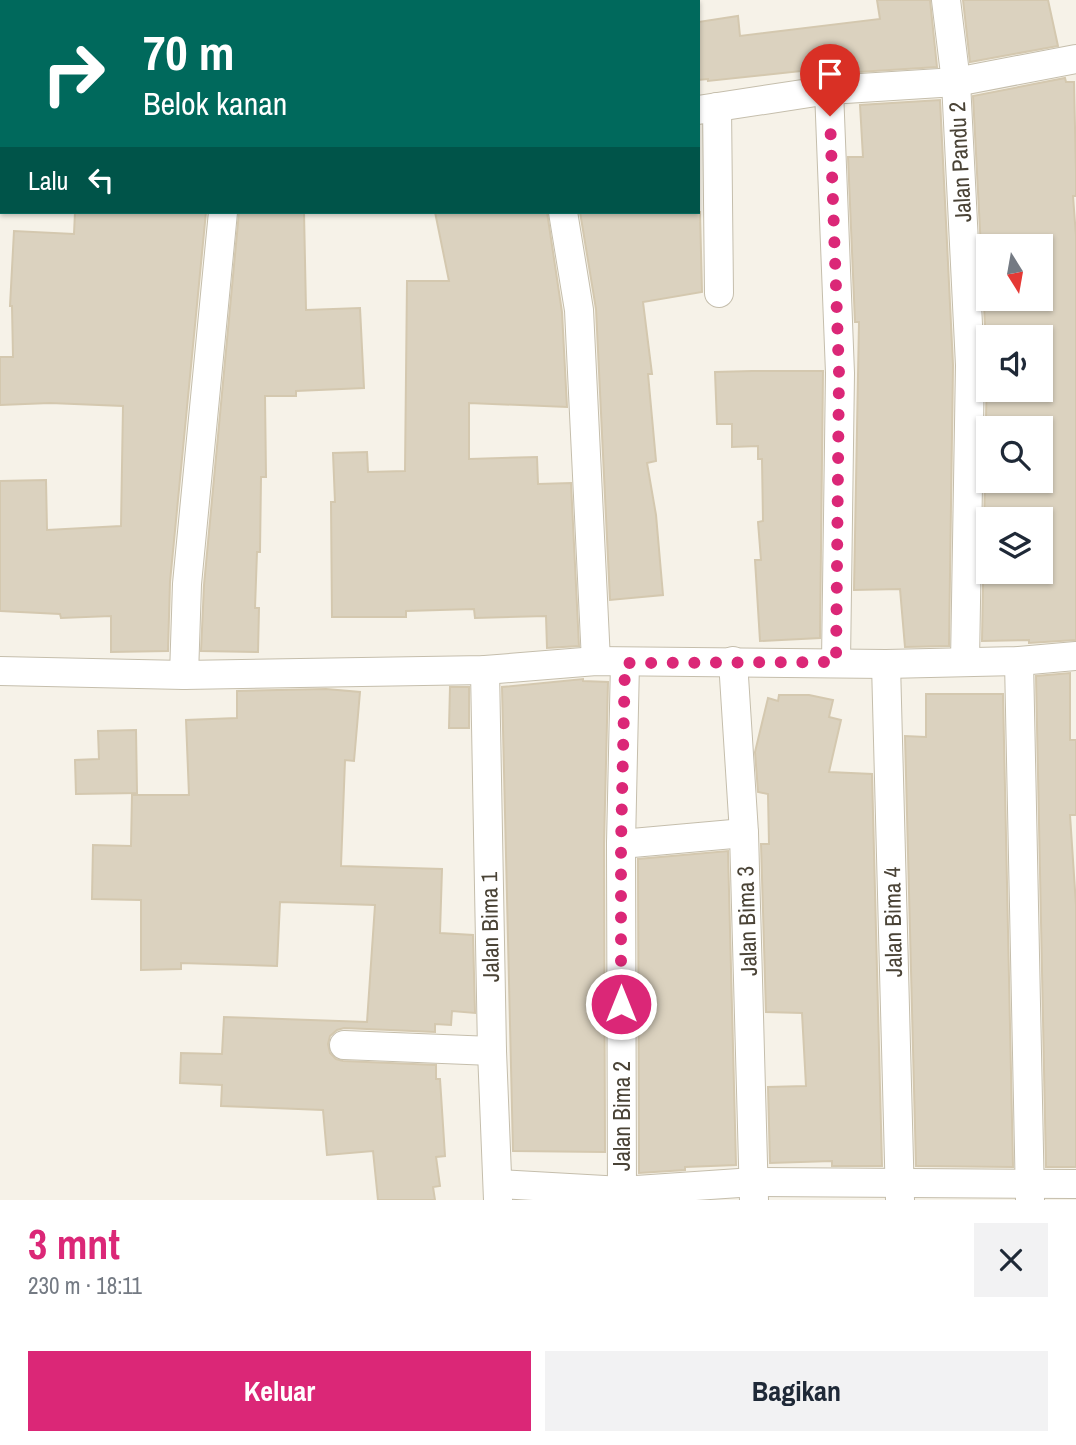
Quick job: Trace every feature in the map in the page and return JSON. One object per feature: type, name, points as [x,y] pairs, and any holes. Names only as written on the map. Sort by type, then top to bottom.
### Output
[{"type":"street","name":"Jalan Pandu 2","points":[[946,0],[956,82],[970,366],[965,662]]},
{"type":"street","points":[[719,293],[708,108],[829,90],[956,82],[1076,59]]},
{"type":"street","points":[[829,90],[839,373],[836,662]]},
{"type":"street","points":[[184,674],[188,571],[223,214]]},
{"type":"street","points":[[563,214],[579,310],[596,661]]},
{"type":"street","points":[[0,671],[184,674],[485,670],[596,661],[886,664],[1019,661],[1076,656]]},
{"type":"street","name":"Jalan Bima 3","points":[[733,661],[744,833],[754,1191]]},
{"type":"street","points":[[1019,661],[1030,1192]]},
{"type":"street","name":"Jalan Bima 2","points":[[622,1196],[621,844],[625,663]]},
{"type":"street","name":"Jalan Bima 4","points":[[886,664],[899,1191]]},
{"type":"street","name":"Jalan Bima 1","points":[[485,670],[492,1051],[498,1192]]},
{"type":"street","points":[[621,844],[744,833]]},
{"type":"street","points":[[344,1045],[492,1051]]},
{"type":"street","points":[[498,1192],[622,1196],[754,1191],[1030,1192],[1076,1184]]},
{"type":"building","points":[[877,0],[930,0],[937,67],[858,72],[833,70],[802,74],[801,71],[700,80],[700,22],[738,16],[740,36],[880,19]]},
{"type":"building","points":[[963,0],[1048,0],[1058,46],[970,62]]},
{"type":"building","points":[[1065,78],[1066,82],[1074,82],[1076,640],[1029,643],[1029,640],[982,641],[983,584],[1053,584],[1053,507],[984,507],[985,493],[1053,493],[1053,416],[986,416],[986,402],[1053,402],[1053,325],[985,325],[984,312],[1054,312],[1054,234],[980,234],[973,96]]},
{"type":"building","points":[[940,100],[953,365],[949,646],[905,647],[900,589],[854,590],[859,322],[855,322],[848,157],[863,157],[860,105]]},
{"type":"building","points":[[700,212],[702,292],[643,302],[652,374],[648,374],[656,461],[647,463],[656,515],[663,595],[610,600],[596,309],[580,214]]},
{"type":"building","points":[[75,214],[206,214],[170,582],[168,651],[111,652],[111,616],[61,618],[60,614],[0,611],[0,481],[46,480],[47,530],[121,526],[123,406],[50,403],[0,405],[0,357],[13,357],[10,306],[14,231],[74,234]]},
{"type":"building","points":[[239,214],[304,214],[306,310],[360,308],[364,388],[296,391],[296,396],[265,396],[266,477],[261,477],[260,552],[257,552],[255,608],[259,608],[258,652],[201,651],[204,585]]},
{"type":"building","points":[[435,214],[547,214],[562,312],[567,407],[469,403],[469,459],[537,457],[538,484],[571,483],[579,646],[547,648],[546,616],[475,618],[474,609],[406,611],[406,617],[332,617],[331,502],[335,502],[333,453],[367,452],[368,472],[405,471],[407,281],[449,281]]},
{"type":"building","points":[[823,371],[820,638],[760,641],[755,560],[761,560],[758,522],[763,521],[762,459],[758,459],[758,446],[732,447],[732,424],[717,424],[715,372]]},
{"type":"building","points":[[1070,673],[1070,740],[1076,740],[1076,815],[1070,815],[1076,905],[1076,1167],[1046,1167],[1036,676]]},
{"type":"building","points":[[583,679],[608,682],[604,844],[605,1152],[513,1151],[502,687]]},
{"type":"building","points":[[450,687],[469,687],[469,728],[449,728]]},
{"type":"building","points":[[326,689],[360,692],[354,761],[345,760],[341,866],[442,869],[440,933],[473,935],[475,1013],[452,1011],[451,1025],[435,1024],[435,1032],[344,1028],[330,1036],[328,1044],[330,1053],[343,1061],[436,1065],[436,1079],[440,1079],[445,1156],[436,1157],[440,1186],[433,1187],[435,1200],[378,1200],[373,1151],[327,1155],[323,1110],[221,1106],[222,1085],[180,1083],[181,1053],[222,1054],[224,1017],[367,1022],[375,905],[280,902],[277,966],[181,963],[181,969],[141,970],[141,900],[92,899],[93,845],[131,846],[132,795],[189,795],[186,720],[237,718],[237,691]]},
{"type":"building","points":[[926,694],[1003,694],[1013,1167],[916,1166],[905,736],[926,737]]},
{"type":"building","points":[[779,695],[809,695],[833,700],[829,717],[841,720],[829,772],[872,774],[882,1166],[832,1166],[832,1161],[770,1163],[768,1087],[806,1086],[802,1013],[766,1012],[761,844],[769,844],[768,794],[758,792],[755,752],[768,698],[778,701]]},
{"type":"building","points":[[136,730],[137,793],[76,794],[75,760],[99,759],[98,731]]},
{"type":"building","points":[[728,851],[736,1165],[685,1167],[685,1170],[639,1173],[638,859]]},
{"type":"route","points":[[621,1004],[625,663],[836,662],[839,373],[830,116]]}]
